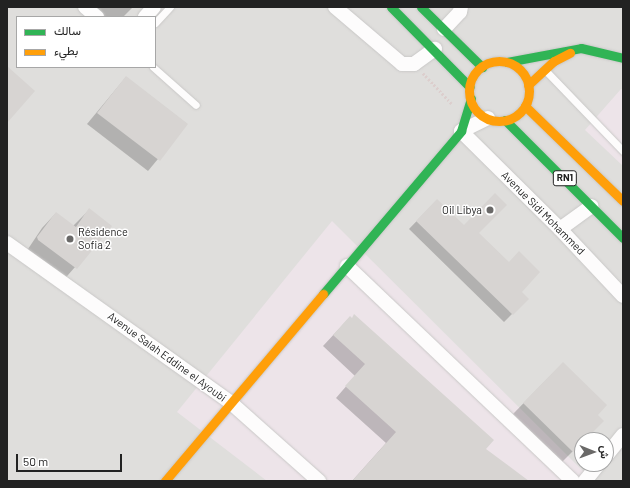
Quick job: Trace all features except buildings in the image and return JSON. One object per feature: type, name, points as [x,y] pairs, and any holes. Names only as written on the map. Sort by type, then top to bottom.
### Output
[{"type":"main road","points":[[391,7],[435,49],[470,87]]},
{"type":"main road","points":[[422,7],[482,67]]},
{"type":"main road","points":[[507,62],[521,70],[528,84],[525,106],[516,115],[505,120],[488,118],[477,110],[471,98],[470,87],[475,74],[482,67],[494,62],[507,62],[581,48],[623,58]]},
{"type":"main road","points":[[528,84],[554,61],[581,48]]},
{"type":"main road","points":[[165,481],[460,131],[471,98]]},
{"type":"main road","name":"RN1","points":[[525,106],[623,201]]},
{"type":"main road","name":"RN1","points":[[505,120],[623,238]]},
{"type":"street","points":[[86,7],[96,16]]},
{"type":"street","points":[[146,16],[154,7]]},
{"type":"street","points":[[335,7],[402,64],[414,64],[435,49]]},
{"type":"street","points":[[444,29],[456,16],[460,7]]},
{"type":"street","points":[[460,131],[488,118]]},
{"type":"street","name":"Avenue Sidi Mohammed","points":[[460,131],[560,229],[623,296]]},
{"type":"street","points":[[560,229],[592,206]]},
{"type":"street","name":"Avenue Salah Eddine el Ayoubi","points":[[7,243],[231,403],[319,481]]},
{"type":"street","points":[[347,266],[573,481]]},
{"type":"street","points":[[614,446],[623,435]]},
{"type":"street","points":[[585,481],[592,472]]},
{"type":"lane","points":[[156,22],[170,7]]},
{"type":"lane","points":[[154,68],[196,105]]},
{"type":"lane","points":[[544,69],[623,151]]},
{"type":"shaded area","points":[[7,7],[623,7],[623,481],[7,481]]},
{"type":"shaded area","points":[[621,89],[623,90],[623,166],[585,130]]},
{"type":"shaded area","points":[[332,221],[574,462],[574,472],[584,472],[593,481],[267,481],[177,412]]},
{"type":"traffic: fast","points":[[391,7],[470,87]]},
{"type":"traffic: fast","points":[[421,7],[482,67]]},
{"type":"traffic: fast","points":[[507,62],[581,48],[623,58]]},
{"type":"traffic: fast","points":[[323,294],[461,131],[471,98]]},
{"type":"traffic: fast","points":[[505,120],[623,238]]},
{"type":"traffic: slow","points":[[528,85],[554,61],[570,53]]},
{"type":"traffic: slow","points":[[499,61],[515,66],[520,70],[524,75],[529,91],[524,107],[520,112],[515,116],[499,121],[483,116],[478,112],[474,107],[469,91],[474,75],[478,70],[483,66],[499,61]]},
{"type":"traffic: slow","points":[[525,106],[623,201]]},
{"type":"traffic: slow","points":[[165,481],[323,294]]},
{"type":"place","name":"Oil Libya","points":[[490,210]]},
{"type":"place","name":"Résidence Sofia 2","points":[[70,239]]}]
